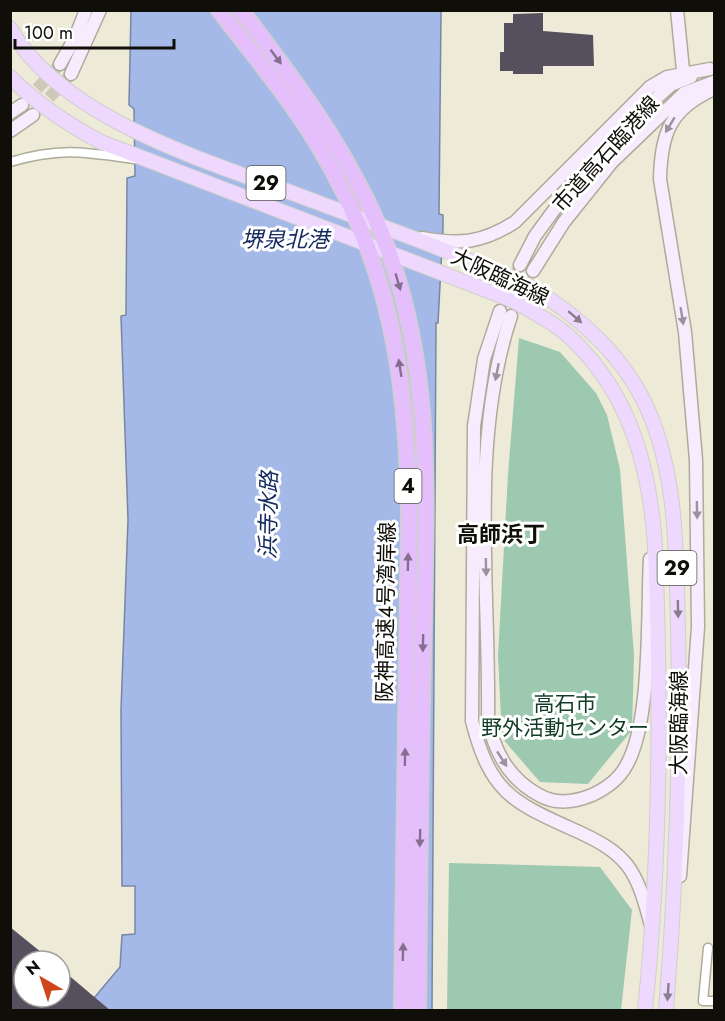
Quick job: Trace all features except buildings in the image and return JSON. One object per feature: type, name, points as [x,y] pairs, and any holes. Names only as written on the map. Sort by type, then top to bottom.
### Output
[{"type":"highway","name":"阪神高速4号湾岸線","points":[[219,10],[292,105],[335,174],[370,251],[392,323],[400,365],[406,413],[409,519],[402,1011]]},
{"type":"highway","name":"阪神高速4号湾岸線","points":[[241,10],[305,94],[350,165],[370,205],[395,270],[416,358],[422,405],[425,499],[418,1011]]},
{"type":"main road","name":"大阪臨海線","points":[[10,28],[26,52],[53,80],[133,131],[399,233],[429,242],[531,287],[573,315],[612,352],[631,378],[658,436],[668,477],[677,551],[681,735],[666,1011]]},
{"type":"main road","name":"大阪臨海線","points":[[10,77],[33,100],[60,120],[132,157],[154,162],[512,300],[573,340],[605,378],[620,402],[641,449],[652,504],[657,602],[659,755],[653,932],[645,1011]]},
{"type":"street","points":[[60,64],[75,38],[86,10]]},
{"type":"street","points":[[71,74],[100,10]]},
{"type":"street","points":[[677,10],[684,93]]},
{"type":"street","points":[[429,242],[482,240],[515,222],[650,87],[667,77],[684,76],[712,69]]},
{"type":"street","name":"市道高石臨港線","points":[[520,265],[535,236],[557,206],[657,96],[684,76]]},
{"type":"street","name":"市道高石臨港線","points":[[533,271],[564,222],[612,162],[684,93],[714,82]]},
{"type":"street","points":[[670,965],[686,831],[698,627],[696,460],[685,333],[660,180],[660,156],[663,137],[674,118],[690,102],[714,89]]},
{"type":"street","points":[[10,113],[22,105]]},
{"type":"street","points":[[10,131],[33,115]]},
{"type":"street","points":[[10,162],[54,151],[73,150],[132,157]]},
{"type":"street","points":[[652,504],[643,710],[633,753],[625,769],[601,790],[569,802],[543,798],[530,790],[506,766],[496,750],[488,719],[486,520],[489,431],[506,314],[484,359],[474,426],[472,721],[485,764],[495,781],[513,800],[598,841],[626,864],[638,882],[653,932]]},
{"type":"street","points":[[707,948],[703,1001],[714,1001]]},
{"type":"green space","name":"高石市 野外活動センター","points":[[519,338],[560,352],[596,393],[607,415],[620,469],[634,655],[632,730],[588,784],[540,782],[502,738],[498,656],[508,474]]},
{"type":"green space","points":[[449,863],[600,867],[632,910],[621,1010],[447,1010]]},
{"type":"water","name":"堺泉北港","points":[[131,11],[441,11],[439,214],[443,215],[443,228],[438,323],[436,323],[432,1010],[84,1010],[120,967],[122,935],[135,934],[135,886],[122,886],[121,710],[128,520],[121,316],[126,315],[127,178],[135,176],[134,109],[129,105]]},
{"type":"tunnel","points":[[25,102],[60,64]]},
{"type":"tunnel","points":[[37,111],[71,74]]},
{"type":"tunnel","points":[[502,305],[520,265]]},
{"type":"district","name":"高師浜丁","points":[[501,534]]},
{"type":"water label","name":"浜寺水路","points":[[268,515]]}]
